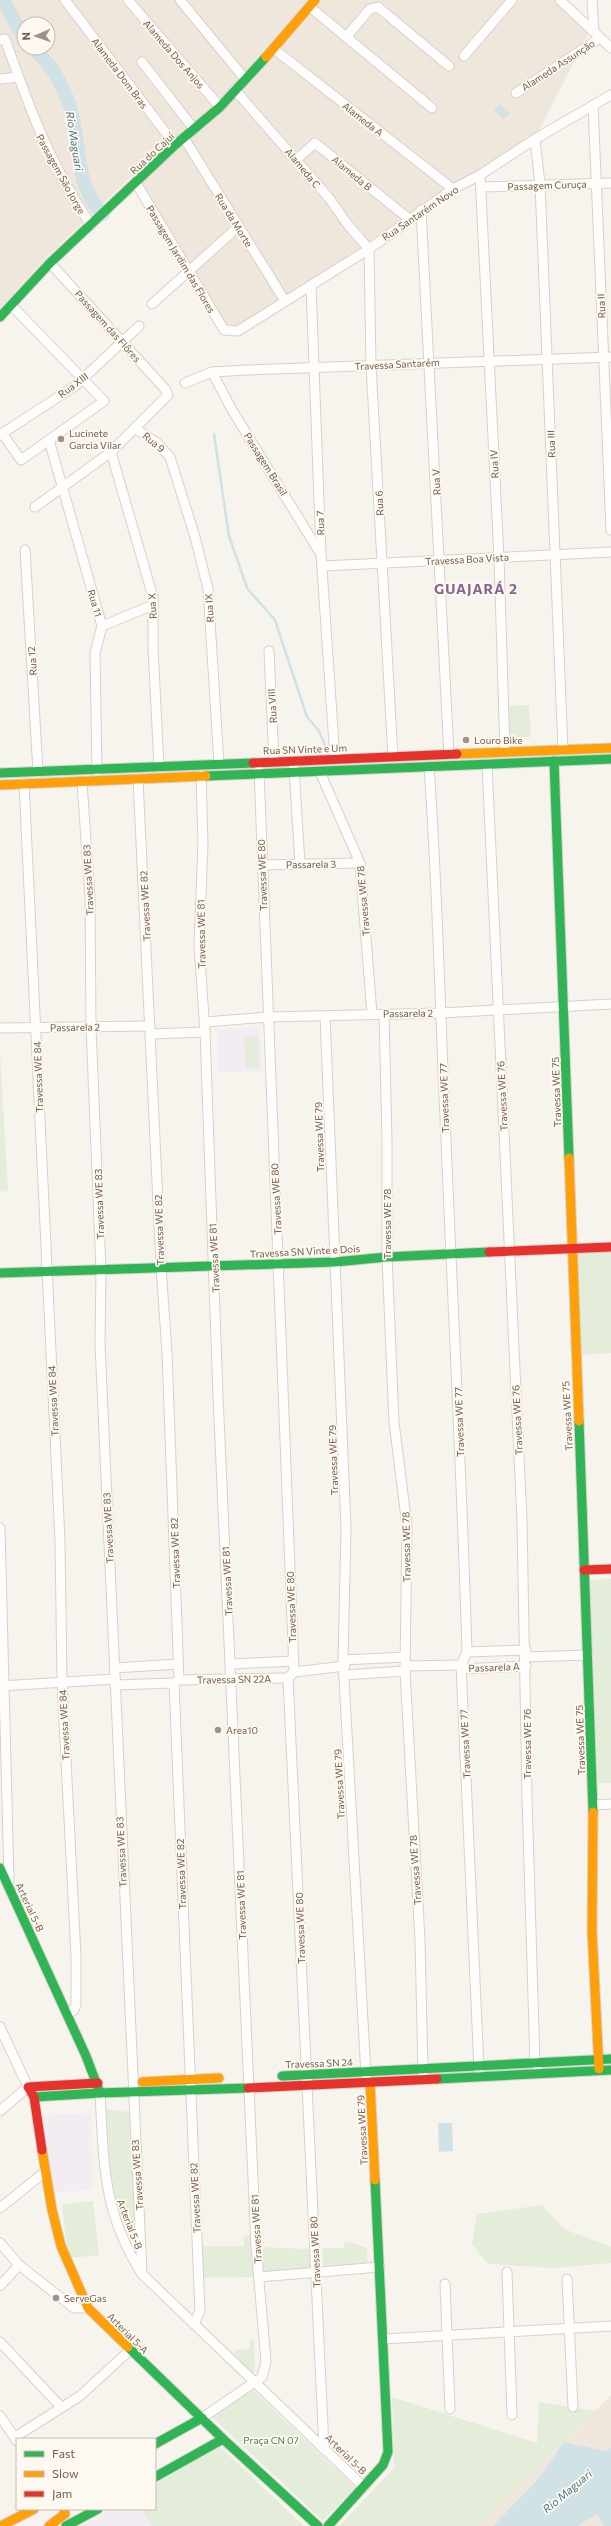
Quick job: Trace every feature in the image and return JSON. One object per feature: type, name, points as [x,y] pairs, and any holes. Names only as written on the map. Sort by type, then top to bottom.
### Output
[{"type":"main road","name":"Rua do Cajuí","points":[[0,317],[12,306],[50,263],[175,146],[220,107],[274,49],[312,3]]},
{"type":"main road","name":"Rua SN Vinte e Um","points":[[0,773],[97,771],[293,760],[611,748]]},
{"type":"main road","points":[[0,785],[201,775],[320,772],[611,759]]},
{"type":"main road","name":"Travessa WE 75","points":[[554,761],[588,1655],[593,1805],[592,1931],[599,2070]]},
{"type":"main road","points":[[231,764],[231,775]]},
{"type":"main road","name":"Travessa SN Vinte e Dois","points":[[0,1273],[335,1262],[387,1257],[611,1247]]},
{"type":"main road","points":[[584,1570],[611,1569]]},
{"type":"main road","name":"Arterial 5-B","points":[[0,1868],[99,2088]]},
{"type":"main road","name":"Travessa SN 24","points":[[270,2076],[423,2070],[611,2058]]},
{"type":"main road","points":[[28,2088],[132,2087],[190,2089],[249,2079],[307,2085],[611,2070]]},
{"type":"main road","points":[[132,2087],[190,2079],[227,2078]]},
{"type":"main road","name":"Travessa WE 79","points":[[328,2526],[383,2465],[388,2452],[370,2083]]},
{"type":"main road","name":"Arterial 5-A","points":[[28,2088],[34,2097],[60,2246],[88,2308],[223,2440],[318,2526]]},
{"type":"main road","points":[[34,2097],[99,2088]]},
{"type":"main road","points":[[156,2443],[202,2418]]},
{"type":"main road","points":[[156,2476],[223,2440]]},
{"type":"main road","points":[[1,2526],[32,2510]]},
{"type":"main road","points":[[49,2526],[62,2518],[65,2514],[64,2510]]},
{"type":"main road","points":[[66,2526],[96,2510]]},
{"type":"street","name":"Alameda Dom Bras","points":[[65,0],[175,146]]},
{"type":"street","name":"Alameda Dos Anjos","points":[[128,0],[220,107]]},
{"type":"street","points":[[180,0],[245,79]]},
{"type":"street","points":[[464,56],[512,0]]},
{"type":"street","points":[[560,0],[611,48]]},
{"type":"street","points":[[592,0],[597,35]]},
{"type":"street","points":[[312,3],[346,37],[432,108]]},
{"type":"street","points":[[346,37],[370,9],[378,6],[448,66]]},
{"type":"street","name":"Alameda Assunção","points":[[516,92],[597,35]]},
{"type":"street","name":"Passagem São Jorge","points":[[0,40],[5,39],[40,136],[51,160],[91,225]]},
{"type":"street","name":"Alameda A","points":[[274,49],[453,189]]},
{"type":"street","points":[[142,62],[194,129]]},
{"type":"street","points":[[0,78],[18,77]]},
{"type":"street","name":"Alameda C","points":[[235,90],[329,198],[348,225],[369,249]]},
{"type":"street","name":"Rua Santarém Novo","points":[[230,330],[242,330],[285,301],[369,249],[408,219],[453,189],[480,175],[535,139],[611,95]]},
{"type":"street","name":"Rua II","points":[[593,105],[596,183],[607,357],[611,530]]},
{"type":"street","name":"Rua da Morte","points":[[184,138],[285,301]]},
{"type":"street","name":"Rua III","points":[[535,139],[540,184],[563,750]]},
{"type":"street","name":"Alameda B","points":[[296,160],[315,143],[408,219]]},
{"type":"street","name":"Rua IV","points":[[480,175],[482,188],[499,558],[505,752]]},
{"type":"street","name":"Passagem Curuça","points":[[482,188],[540,184],[611,182]]},
{"type":"street","name":"Passagem Jardim das Flores","points":[[136,183],[224,330],[230,330]]},
{"type":"street","name":"Rua V","points":[[421,210],[441,561],[449,755]]},
{"type":"street","points":[[152,304],[187,270],[238,227]]},
{"type":"street","name":"Rua 6","points":[[369,249],[371,366],[393,757]]},
{"type":"street","name":"Passagem das Flôres","points":[[50,263],[166,390],[168,396],[154,408],[136,429]]},
{"type":"street","name":"Rua 7","points":[[311,286],[321,554],[335,759]]},
{"type":"street","points":[[1,434],[21,460],[104,401],[84,378],[12,306]]},
{"type":"street","name":"Rua XIII","points":[[1,434],[84,378],[121,341],[139,326]]},
{"type":"street","name":"Travessa Santarém","points":[[184,383],[212,372],[489,360],[607,357]]},
{"type":"street","name":"Passagem Brasil","points":[[212,372],[232,410],[321,554]]},
{"type":"street","points":[[35,507],[62,490],[111,452],[136,429]]},
{"type":"street","name":"Rua 9","points":[[136,429],[157,444],[170,457]]},
{"type":"street","name":"Rua 11","points":[[49,440],[102,626],[95,653],[97,771]]},
{"type":"street","name":"Rua X","points":[[111,452],[153,597],[152,605],[159,767]]},
{"type":"street","name":"Rua IX","points":[[170,457],[195,537],[208,589],[219,764]]},
{"type":"street","name":"Rua 12","points":[[25,550],[38,772]]},
{"type":"street","name":"Travessa Boa Vista","points":[[323,566],[611,552]]},
{"type":"street","points":[[102,626],[152,605]]},
{"type":"street","name":"Rua VIII","points":[[269,651],[274,761]]},
{"type":"street","points":[[293,760],[300,864]]},
{"type":"street","name":"Travessa WE 80","points":[[259,762],[294,1661],[291,1675],[306,2075],[324,2449]]},
{"type":"street","name":"Travessa WE 76","points":[[487,764],[522,1521],[526,1658],[527,1797],[535,2064]]},
{"type":"street","name":"Travessa WE 77","points":[[429,767],[437,884],[467,1652],[461,1667],[480,2076]]},
{"type":"street","name":"Travessa WE 78","points":[[320,772],[360,863],[372,1014]]},
{"type":"street","name":"Travessa WE 81","points":[[201,775],[203,843],[199,945],[205,1027],[230,1664],[249,2079],[259,2277],[266,2368],[262,2377],[255,2382]]},
{"type":"street","name":"Travessa WE 82","points":[[138,778],[161,1268],[167,1352],[178,1664],[176,1681],[190,2089],[200,2311],[194,2324]]},
{"type":"street","name":"Travessa WE 83","points":[[82,782],[90,898],[91,1027],[101,1270],[100,1344],[132,2087],[142,2236],[142,2274]]},
{"type":"street","name":"Travessa WE 84","points":[[24,783],[60,1541],[62,1682],[76,1956],[76,2004],[74,2010],[67,2014]]},
{"type":"street","name":"Passarela 3","points":[[262,865],[360,863]]},
{"type":"street","name":"Passarela 2","points":[[0,1028],[91,1027],[150,1030],[205,1027],[268,1017],[441,1013],[611,1004]]},
{"type":"street","name":"Travessa WE 78","points":[[384,1014],[387,1140],[387,1257],[394,1422],[408,1526],[405,1664],[420,1940],[424,2080]]},
{"type":"street","name":"Travessa WE 79","points":[[325,1016],[346,1528],[344,1667],[360,1942],[364,2073],[370,2083]]},
{"type":"street","points":[[0,1528],[9,1888]]},
{"type":"street","name":"Passarela A","points":[[467,1652],[526,1658]]},
{"type":"street","name":"Passarela A","points":[[344,1667],[405,1664],[461,1667],[526,1658],[588,1655]]},
{"type":"street","points":[[230,1664],[294,1661]]},
{"type":"street","points":[[114,1668],[178,1664]]},
{"type":"street","name":"Passarela A","points":[[344,1667],[405,1664]]},
{"type":"street","name":"Travessa SN 22A","points":[[3,1686],[62,1682],[231,1680],[291,1675],[344,1667]]},
{"type":"street","points":[[593,1805],[611,1804]]},
{"type":"street","name":"Arterial 5-A","points":[[0,2028],[28,2088]]},
{"type":"street","points":[[535,2064],[544,2073]]},
{"type":"street","points":[[0,2111],[28,2088]]},
{"type":"street","name":"Arterial 5-B","points":[[99,2088],[107,2196],[121,2236],[142,2274],[364,2487]]},
{"type":"street","points":[[0,2208],[46,2171]]},
{"type":"street","points":[[0,2244],[19,2265],[74,2308],[88,2308]]},
{"type":"street","points":[[0,2286],[19,2265]]},
{"type":"street","points":[[259,2277],[380,2267]]},
{"type":"street","points":[[507,2272],[512,2415]]},
{"type":"street","points":[[567,2279],[573,2407]]},
{"type":"street","points":[[446,2284],[450,2410]]},
{"type":"street","points":[[383,2339],[611,2326]]},
{"type":"street","points":[[0,2342],[61,2407]]},
{"type":"street","points":[[17,2438],[61,2407],[80,2396],[130,2350]]},
{"type":"street","points":[[202,2418],[255,2382]]},
{"type":"street","points":[[0,2416],[16,2439]]},
{"type":"shaded area","points":[[0,0],[557,0],[588,34],[535,139],[239,327],[223,325],[134,174],[42,262],[0,310]]},
{"type":"shaded area","points":[[260,1027],[263,1071],[218,1073],[217,1029]]},
{"type":"shaded area","points":[[91,2113],[93,2190],[51,2193],[42,2115]]},
{"type":"shaded area","points":[[611,2395],[611,2526],[479,2526],[564,2442]]},
{"type":"shaded area","points":[[109,2510],[143,2510],[151,2526],[80,2526]]},
{"type":"green space","points":[[529,705],[531,737],[509,737],[508,706]]},
{"type":"green space","points":[[258,1035],[259,1068],[246,1068],[244,1036]]},
{"type":"green space","points":[[0,1053],[8,1191],[0,1192]]},
{"type":"green space","points":[[611,1250],[611,1353],[581,1355],[577,1252]]},
{"type":"green space","points":[[611,1579],[611,1783],[598,1783],[589,1580]]},
{"type":"green space","points":[[106,2109],[129,2112],[136,2250],[118,2212],[112,2192]]},
{"type":"green space","points":[[93,2201],[99,2255],[68,2258],[62,2205]]},
{"type":"green space","points":[[542,2205],[564,2229],[611,2247],[611,2263],[555,2268],[488,2264],[472,2244],[477,2214]]},
{"type":"green space","points":[[254,2235],[259,2277],[203,2278],[201,2246],[244,2246],[244,2236]]},
{"type":"green space","points":[[345,2241],[367,2248],[368,2267],[323,2270],[322,2248],[343,2248]]},
{"type":"green space","points":[[259,2247],[310,2249],[310,2270],[263,2273]]},
{"type":"green space","points":[[254,2339],[255,2372],[252,2373],[234,2358],[235,2350],[249,2349],[250,2340]]},
{"type":"green space","name":"Praça CN 07","points":[[251,2388],[355,2487],[323,2521],[212,2417]]},
{"type":"green space","points":[[392,2397],[537,2443],[539,2402],[595,2411],[479,2526],[339,2526],[394,2468]]},
{"type":"green space","points":[[220,2447],[304,2526],[151,2526],[143,2510],[156,2510],[156,2483]]},
{"type":"water","points":[[500,104],[510,113],[504,119],[494,110]]},
{"type":"water","points":[[438,2123],[452,2123],[453,2151],[439,2152]]},
{"type":"water","points":[[564,2442],[605,2451],[611,2448],[611,2526],[604,2526],[597,2514],[577,2526],[493,2526],[540,2477]]},
{"type":"waterway","name":"Rio Maguari","points":[[3,0],[16,24]]},
{"type":"waterway","name":"Rio Maguari","points":[[40,56],[55,74],[66,95],[76,133],[82,176],[93,203],[103,214]]},
{"type":"waterway","points":[[214,434],[229,536],[247,588],[275,620],[307,717],[319,731],[327,750]]},
{"type":"traffic: fast","points":[[0,317],[50,263],[175,145],[220,107],[266,57]]},
{"type":"traffic: fast","points":[[206,776],[611,759]]},
{"type":"traffic: fast","points":[[554,761],[569,1158]]},
{"type":"traffic: fast","points":[[0,773],[253,763]]},
{"type":"traffic: fast","points":[[0,1273],[335,1262],[387,1257],[489,1252]]},
{"type":"traffic: fast","points":[[579,1421],[593,1812]]},
{"type":"traffic: fast","points":[[0,1868],[86,2056],[100,2093],[248,2088]]},
{"type":"traffic: fast","points":[[282,2076],[611,2059]]},
{"type":"traffic: fast","points":[[437,2079],[611,2070]]},
{"type":"traffic: fast","points":[[34,2097],[100,2093]]},
{"type":"traffic: fast","points":[[328,2526],[383,2465],[388,2452],[375,2180]]},
{"type":"traffic: fast","points":[[128,2347],[223,2439],[318,2526]]},
{"type":"traffic: fast","points":[[156,2443],[202,2418]]},
{"type":"traffic: fast","points":[[156,2476],[223,2439]]},
{"type":"traffic: fast","points":[[66,2526],[96,2510]]},
{"type":"traffic: slow","points":[[266,57],[315,0]]},
{"type":"traffic: slow","points":[[457,754],[611,748]]},
{"type":"traffic: slow","points":[[0,785],[206,776]]},
{"type":"traffic: slow","points":[[569,1158],[579,1421]]},
{"type":"traffic: slow","points":[[593,1812],[592,1931],[599,2069]]},
{"type":"traffic: slow","points":[[142,2082],[219,2078]]},
{"type":"traffic: slow","points":[[370,2083],[375,2180]]},
{"type":"traffic: slow","points":[[42,2150],[52,2210],[61,2246],[88,2308],[128,2347]]},
{"type":"traffic: slow","points":[[1,2526],[32,2510]]},
{"type":"traffic: slow","points":[[49,2526],[65,2514],[64,2510]]},
{"type":"traffic: jam","points":[[253,763],[457,754]]},
{"type":"traffic: jam","points":[[489,1252],[611,1247]]},
{"type":"traffic: jam","points":[[584,1570],[611,1569]]},
{"type":"traffic: jam","points":[[248,2088],[437,2079]]},
{"type":"traffic: jam","points":[[42,2150],[34,2097],[28,2087],[98,2083]]},
{"type":"place","name":"Lucinete Garcia Vilar","points":[[61,439]]},
{"type":"place","name":"Louro Bike","points":[[466,740]]},
{"type":"place","name":"Area10","points":[[218,1730]]},
{"type":"place","name":"ServeGas","points":[[56,2298]]},
{"type":"district","name":"GUAJARÁ 2","points":[[476,588]]}]
